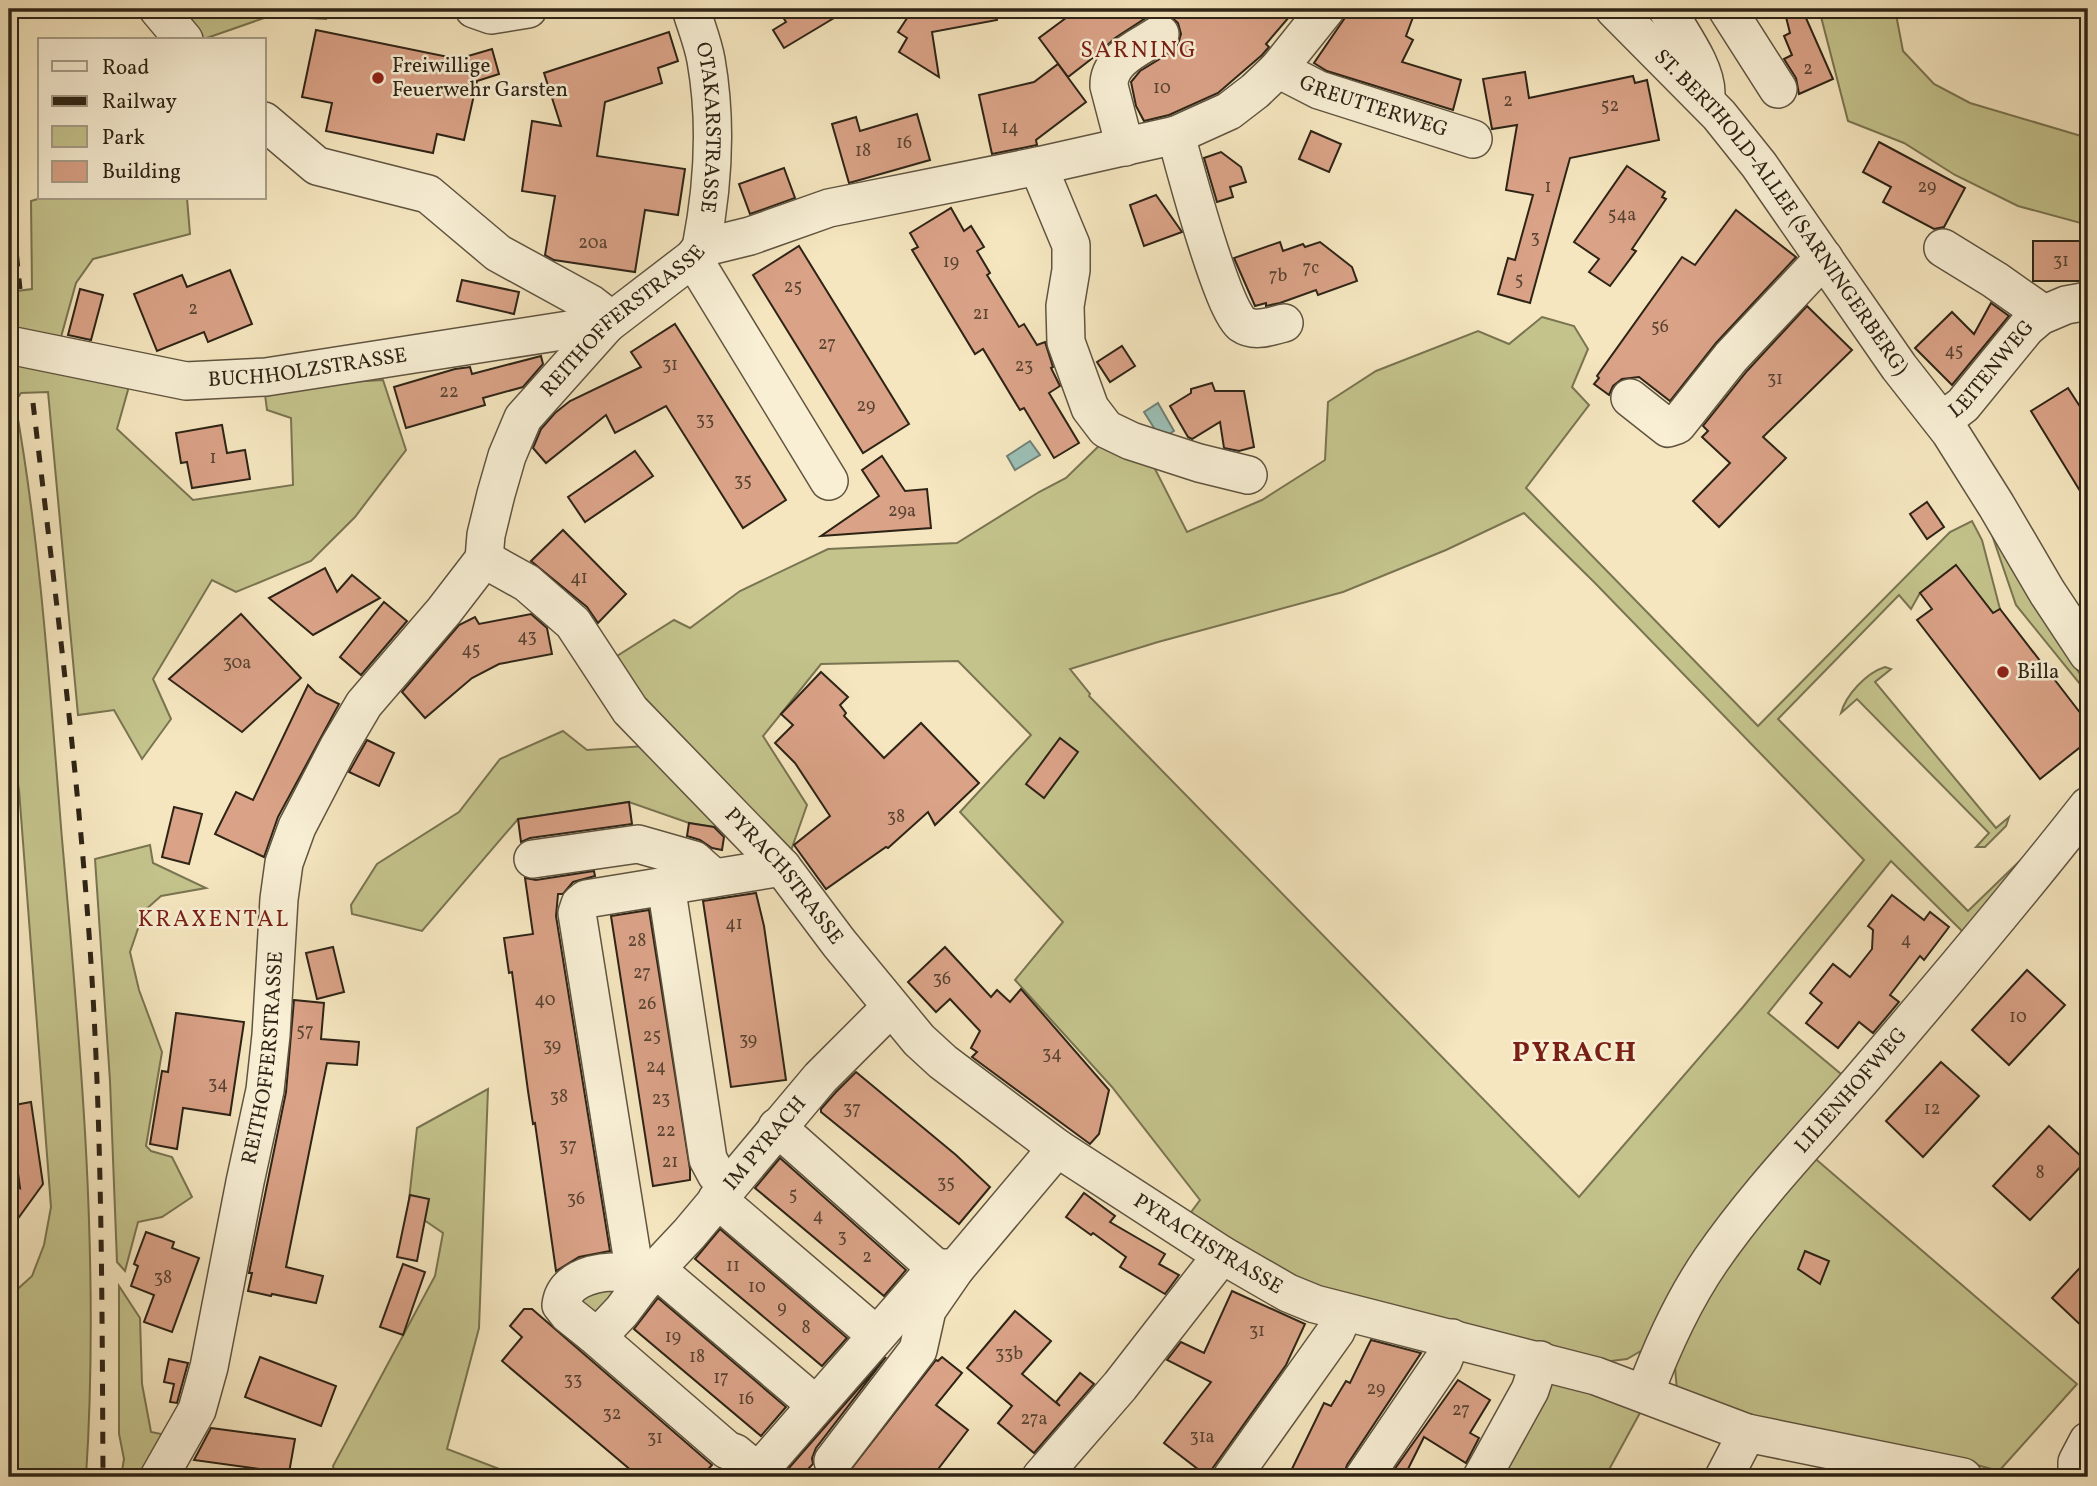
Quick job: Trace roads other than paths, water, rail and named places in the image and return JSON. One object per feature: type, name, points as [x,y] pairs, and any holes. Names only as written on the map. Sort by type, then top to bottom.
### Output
[{"type":"street","points":[[158,9],[182,38]]},
{"type":"street","points":[[474,9],[491,15],[527,9]]},
{"type":"street","name":"OTAKARSTRASSE","points":[[691,9],[706,60],[712,114],[711,185],[697,253]]},
{"type":"street","name":"REITHOFFERSTRASSE","points":[[159,1477],[197,1410],[209,1367],[265,1090],[279,900],[284,863],[296,827],[364,704],[444,611],[484,559],[486,535],[496,494],[510,446],[523,418],[607,324],[697,253],[829,208],[1176,135],[1229,111],[1278,69],[1326,9]]},
{"type":"street","name":"ST. BERTHOLD-ALLEE (SARNINGERBERG)","points":[[1614,9],[1706,102],[1759,164],[1899,367],[1942,421],[2088,654]]},
{"type":"street","points":[[1667,9],[1703,75],[1706,102]]},
{"type":"street","points":[[1727,9],[1778,89]]},
{"type":"street","points":[[1125,147],[1109,77],[1116,64],[1160,34]]},
{"type":"street","name":"GREUTTERWEG","points":[[1278,69],[1319,90],[1473,139]]},
{"type":"street","points":[[266,123],[317,166],[428,194],[498,253],[591,304],[607,324]]},
{"type":"street","points":[[1176,135],[1210,254],[1233,316],[1243,325],[1259,329],[1284,323]]},
{"type":"street","points":[[1038,166],[1071,245],[1071,270],[1065,306],[1066,342],[1090,408],[1106,429],[1131,441],[1199,463],[1248,475]]},
{"type":"street","name":"LEITENWEG","points":[[1943,247],[2035,308],[2040,316]]},
{"type":"street","points":[[697,253],[830,481]]},
{"type":"street","points":[[1630,398],[1668,428],[1676,425],[1731,357],[1824,258]]},
{"type":"street","name":"LEITENWEG","points":[[1942,421],[1964,405],[2026,328],[2040,316],[2066,305],[2088,301]]},
{"type":"street","name":"BUCHHOLZSTRASSE","points":[[9,345],[186,381],[266,377],[607,324]]},
{"type":"street","name":"PYRACHSTRASSE","points":[[484,559],[527,583],[573,623],[630,710],[782,867],[890,1007],[919,1040],[943,1062],[1057,1148],[1222,1255],[1288,1293],[1315,1304],[1541,1360],[1645,1393],[1747,1433],[1894,1470],[1963,1477]]},
{"type":"street","name":"LILIENHOFWEG","points":[[1645,1393],[1661,1351],[1691,1292],[1711,1259],[1741,1219],[1873,1066],[2088,806]]},
{"type":"street","points":[[533,859],[638,844],[694,860],[714,878]]},
{"type":"street","points":[[782,867],[586,899],[580,904],[577,913],[633,1262],[816,1405]]},
{"type":"street","points":[[666,886],[708,1159],[722,1193],[876,1335]]},
{"type":"street","name":"IM PYRACH","points":[[593,1334],[605,1329],[689,1234],[820,1077],[890,1007]]},
{"type":"street","points":[[777,1127],[946,1268]]},
{"type":"street","points":[[650,1276],[614,1272],[578,1280],[568,1286],[561,1305],[568,1314],[727,1450],[735,1452],[758,1472],[876,1335],[946,1268],[1057,1148]]},
{"type":"street","points":[[1041,1477],[1120,1385],[1222,1255]]},
{"type":"street","points":[[833,1461],[918,1350],[927,1310],[946,1268]]},
{"type":"street","points":[[1232,1477],[1336,1331],[1345,1312]]},
{"type":"street","points":[[1364,1477],[1443,1361],[1452,1338]]},
{"type":"street","points":[[1482,1477],[1530,1390],[1541,1360]]},
{"type":"street","points":[[1724,1477],[1747,1433]]},
{"type":"street","points":[[2077,1477],[2077,1462],[2088,1441]]},
{"type":"water","points":[[1158,403],[1174,431],[1161,439],[1144,412]]},
{"type":"water","points":[[1030,441],[1040,455],[1015,470],[1007,456]]},
{"type":"railway","points":[[9,183],[20,289]]},
{"type":"railway","points":[[33,403],[77,790],[93,989],[100,1198],[103,1477]]},
{"type":"place","name":"Freiwillige Feuerwehr Garsten","points":[[378,78]]},
{"type":"place","name":"Billa","points":[[2003,672]]},
{"type":"district","name":"SARNING","points":[[1139,51]]},
{"type":"district","name":"KRAXENTAL","points":[[214,920]]},
{"type":"district","name":"PYRACH","points":[[1575,1053]]}]
